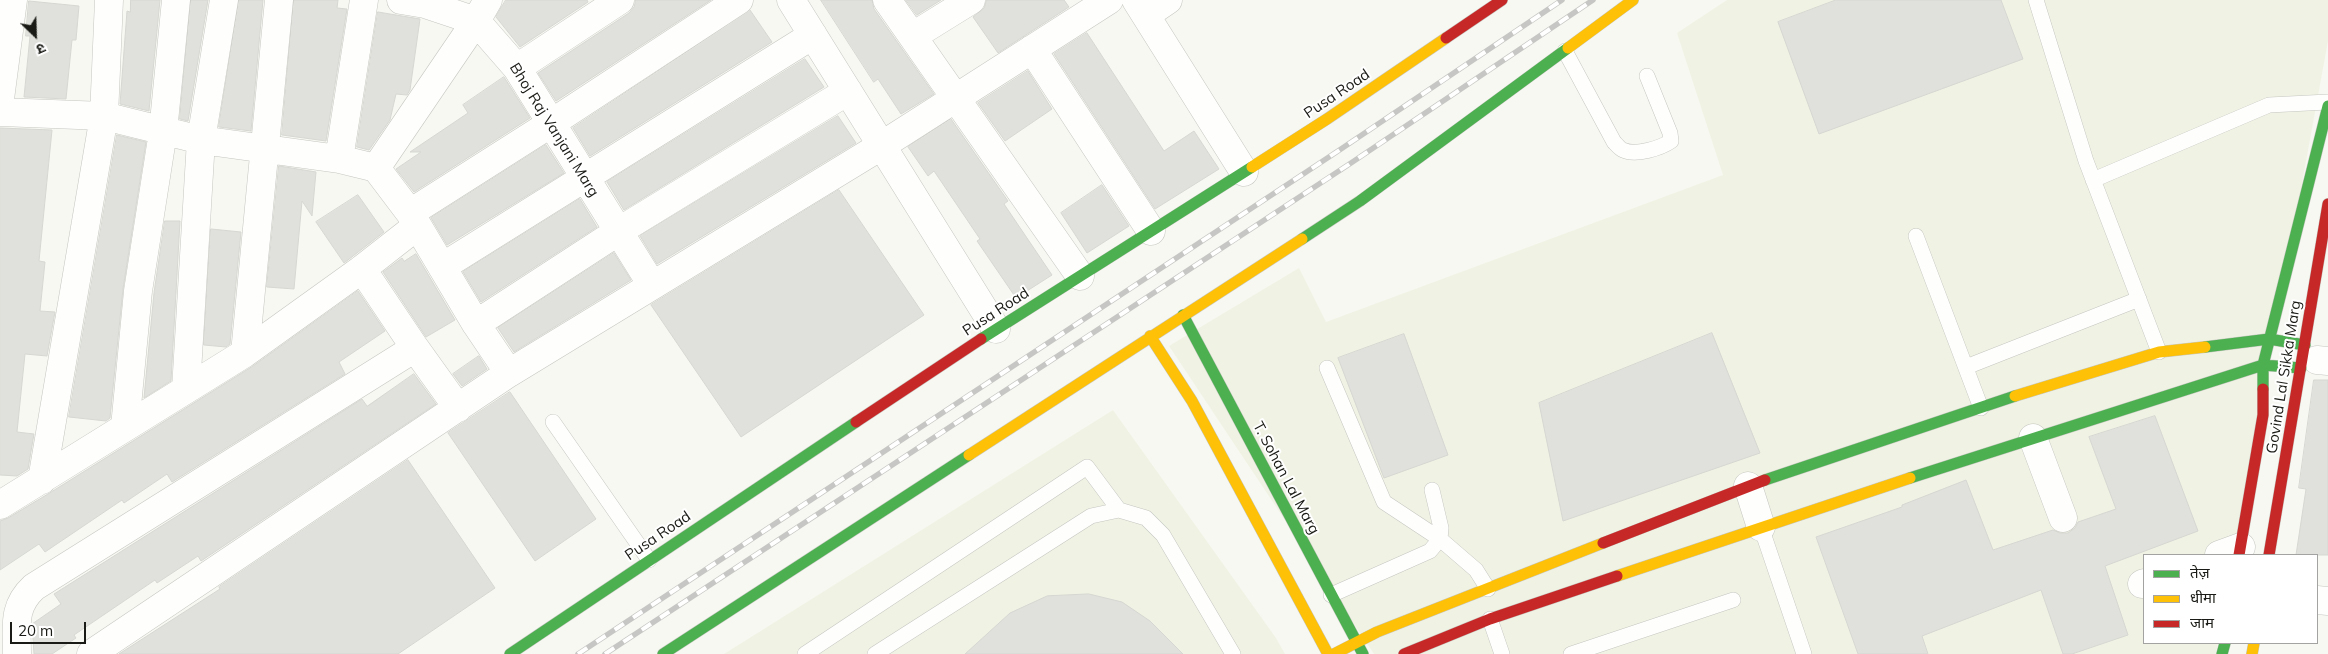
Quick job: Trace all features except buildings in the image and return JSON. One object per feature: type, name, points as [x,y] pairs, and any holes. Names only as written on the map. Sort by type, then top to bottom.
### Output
[{"type":"street","points":[[0,100],[2,69],[13,0]]},
{"type":"street","points":[[42,480],[104,116],[108,0]]},
{"type":"street","points":[[125,427],[138,291],[163,132],[176,0]]},
{"type":"street","points":[[186,389],[201,140],[224,0]]},
{"type":"street","points":[[244,353],[279,0]]},
{"type":"street","points":[[338,159],[364,0]]},
{"type":"street","points":[[517,68],[620,0]]},
{"type":"street","points":[[0,505],[244,353],[362,269],[413,220],[550,124],[739,0]]},
{"type":"street","points":[[791,0],[996,329]]},
{"type":"street","points":[[887,0],[1080,276]]},
{"type":"street","points":[[91,654],[509,373],[881,146],[1108,0]]},
{"type":"street","points":[[1168,0],[1141,8],[1244,172]]},
{"type":"street","name":"Pusa Road","points":[[510,654],[526,651],[649,560],[996,329],[1328,119],[1502,0]]},
{"type":"street","points":[[663,654],[1150,336],[1360,202],[1633,0]]},
{"type":"street","points":[[376,168],[482,11],[417,1]]},
{"type":"street","points":[[912,36],[968,1]]},
{"type":"street","name":"Bhoj Raj Vanjani Marg","points":[[482,11],[550,124],[652,285]]},
{"type":"street","points":[[442,267],[813,35]]},
{"type":"street","points":[[1032,49],[1151,231]]},
{"type":"street","points":[[476,324],[618,231],[848,92]]},
{"type":"street","name":"Govind Lal Sikka Marg","points":[[2233,553],[2263,415],[2263,365],[2328,106]]},
{"type":"street","points":[[0,112],[104,116],[201,140],[338,159],[376,168],[413,220],[476,324],[509,373]]},
{"type":"street","name":"Govind Lal Sikka Marg","points":[[2269,554],[2313,359],[2328,204]]},
{"type":"street","points":[[362,269],[458,408]]},
{"type":"street","name":"T. Sohan Lal Marg","points":[[1183,315],[1363,654]]},
{"type":"street","points":[[1150,336],[1192,401],[1328,654]]},
{"type":"street","points":[[1334,654],[1377,632],[1748,486],[1981,408],[2159,352],[2269,339],[2313,359]]},
{"type":"street","points":[[16,654],[18,608],[24,596],[34,587],[415,348]]},
{"type":"street","points":[[1404,654],[1490,619],[1761,527],[2033,438],[2263,365],[2313,359]]},
{"type":"street","points":[[2033,438],[2063,518]]},
{"type":"street","points":[[1748,486],[1761,527]]},
{"type":"lane","points":[[2036,0],[2094,180],[2159,352]]},
{"type":"lane","points":[[1565,51],[1614,142],[1623,150],[1634,151],[1662,147],[1671,141],[1670,133],[1647,76]]},
{"type":"lane","points":[[2094,180],[2269,105],[2328,102]]},
{"type":"lane","points":[[1916,236],[1981,408]]},
{"type":"lane","points":[[1966,367],[2139,299]]},
{"type":"lane","points":[[1327,368],[1384,502],[1440,539],[1476,570],[1488,589]]},
{"type":"lane","points":[[553,422],[649,560]]},
{"type":"lane","points":[[804,654],[1087,467],[1119,510]]},
{"type":"lane","points":[[1332,595],[1430,551],[1440,539],[1441,528],[1432,490]]},
{"type":"lane","points":[[874,654],[1091,516],[1119,510],[1146,518],[1163,535],[1233,654]]},
{"type":"lane","points":[[1761,527],[1804,654]]},
{"type":"lane","points":[[1571,654],[1733,600]]},
{"type":"lane","points":[[1490,619],[1502,654]]},
{"type":"shaded area","points":[[1727,0],[2328,0],[2328,41],[2234,554],[2143,554],[2143,644],[2218,644],[2216,654],[1374,654],[1169,346],[1299,268],[1326,322],[1723,175],[1677,33]]},
{"type":"shaded area","points":[[1113,410],[1276,638],[1285,654],[724,654]]},
{"type":"railway","points":[[578,654],[1341,149],[1562,0]]},
{"type":"railway","points":[[605,654],[1351,163],[1593,0]]},
{"type":"traffic: fast","points":[[1302,239],[1360,201],[1568,48]]},
{"type":"traffic: fast","points":[[2263,389],[2263,365],[2328,106]]},
{"type":"traffic: fast","points":[[981,339],[1252,167]]},
{"type":"traffic: fast","points":[[1183,315],[1363,654]]},
{"type":"traffic: fast","points":[[2205,347],[2269,339],[2305,345]]},
{"type":"traffic: fast","points":[[1910,478],[2263,365],[2301,368]]},
{"type":"traffic: fast","points":[[1765,480],[2015,396]]},
{"type":"traffic: fast","points":[[510,654],[856,422]]},
{"type":"traffic: fast","points":[[663,654],[969,455]]},
{"type":"traffic: fast","points":[[2222,654],[2225,644]]},
{"type":"traffic: slow","points":[[1568,48],[1633,0]]},
{"type":"traffic: slow","points":[[1252,167],[1327,119],[1446,38]]},
{"type":"traffic: slow","points":[[969,455],[1302,239]]},
{"type":"traffic: slow","points":[[1150,336],[1192,401],[1328,654]]},
{"type":"traffic: slow","points":[[2015,396],[2159,352],[2205,347]]},
{"type":"traffic: slow","points":[[1617,576],[1910,478]]},
{"type":"traffic: slow","points":[[1334,654],[1377,632],[1603,543]]},
{"type":"traffic: slow","points":[[2252,654],[2254,644]]},
{"type":"traffic: jam","points":[[1446,38],[1502,0]]},
{"type":"traffic: jam","points":[[2269,554],[2328,204]]},
{"type":"traffic: jam","points":[[856,422],[981,339]]},
{"type":"traffic: jam","points":[[2239,554],[2263,415],[2263,389]]},
{"type":"traffic: jam","points":[[1603,543],[1765,480]]},
{"type":"traffic: jam","points":[[1404,654],[1490,619],[1617,576]]}]
